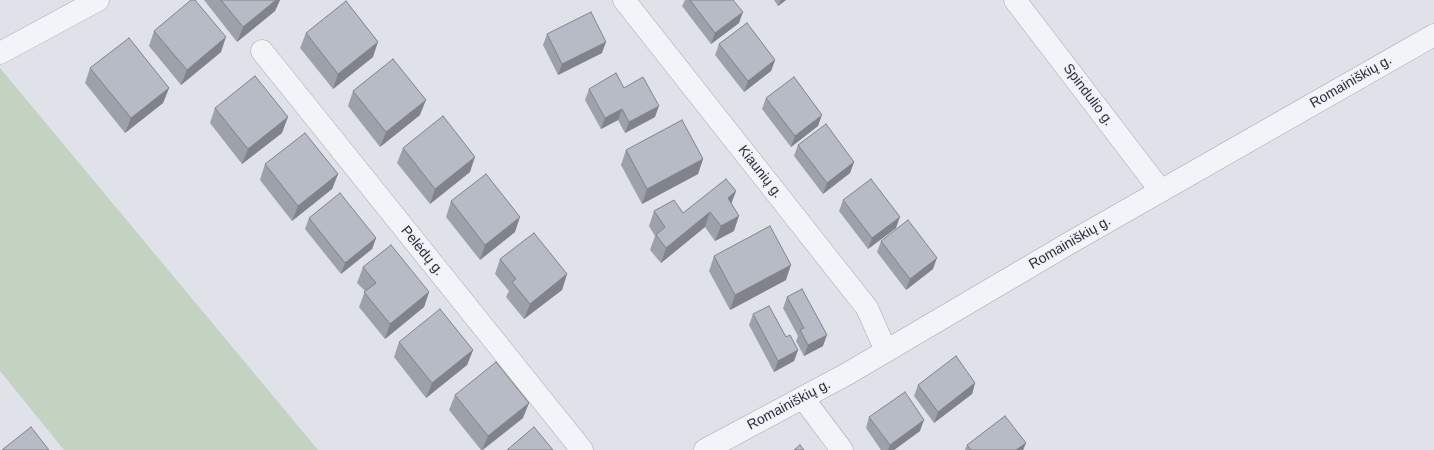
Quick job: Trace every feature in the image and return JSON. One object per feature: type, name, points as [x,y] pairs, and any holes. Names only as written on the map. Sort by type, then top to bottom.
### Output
[{"type":"street","name":"Kiaunių g.","points":[[624,0],[867,308],[886,351]]},
{"type":"street","name":"Spindulio g.","points":[[1015,0],[1161,191]]},
{"type":"street","points":[[0,53],[85,3]]},
{"type":"street","name":"Romainiškių g.","points":[[705,450],[847,374],[1161,191],[1434,35]]},
{"type":"street","name":"Pelėdų g.","points":[[262,51],[582,450]]},
{"type":"street","points":[[803,398],[842,450]]},
{"type":"green space","points":[[0,68],[318,450],[64,450],[0,371]]},
{"type":"building","points":[[191,0],[195,0],[226,37],[187,70],[154,31]]},
{"type":"building","points":[[221,0],[276,0],[243,27]]},
{"type":"building","points":[[690,0],[733,0],[743,12],[715,33]]},
{"type":"building","points":[[346,1],[378,42],[338,74],[306,33]]},
{"type":"building","points":[[591,12],[606,42],[562,64],[547,34]]},
{"type":"building","points":[[747,23],[775,60],[748,81],[719,44]]},
{"type":"building","points":[[129,38],[169,88],[131,118],[90,68]]},
{"type":"building","points":[[393,59],[426,100],[386,132],[353,91]]},
{"type":"building","points":[[616,73],[624,88],[643,77],[659,106],[629,122],[622,109],[605,118],[589,89]]},
{"type":"building","points":[[255,76],[288,117],[248,149],[215,108]]},
{"type":"building","points":[[794,77],[822,115],[795,136],[766,98]]},
{"type":"building","points":[[443,116],[475,157],[435,189],[403,148]]},
{"type":"building","points":[[682,120],[703,159],[647,189],[626,150]]},
{"type":"building","points":[[826,124],[854,162],[827,183],[798,145]]},
{"type":"building","points":[[305,133],[338,174],[298,206],[265,164]]},
{"type":"building","points":[[486,174],[520,217],[485,245],[451,201]]},
{"type":"building","points":[[726,179],[736,191],[728,198],[739,216],[721,226],[710,212],[666,248],[656,235],[665,227],[654,211],[674,200],[683,213]]},
{"type":"building","points":[[871,179],[900,217],[872,238],[843,200]]},
{"type":"building","points":[[340,193],[376,238],[345,263],[309,218]]},
{"type":"building","points":[[908,220],[937,258],[910,279],[881,241]]},
{"type":"building","points":[[770,226],[791,265],[735,295],[714,256]]},
{"type":"building","points":[[534,233],[567,274],[530,304],[512,282],[516,279],[500,259]]},
{"type":"building","points":[[391,245],[429,292],[390,324],[364,292],[376,283],[363,267]]},
{"type":"building","points":[[802,289],[827,335],[808,345],[800,330],[804,328],[787,297]]},
{"type":"building","points":[[769,306],[786,337],[790,335],[798,350],[778,361],[753,314]]},
{"type":"building","points":[[440,309],[473,350],[432,383],[399,342]]},
{"type":"building","points":[[956,356],[975,383],[938,412],[918,385]]},
{"type":"building","points":[[496,362],[529,403],[488,436],[455,395]]},
{"type":"building","points":[[905,392],[924,420],[890,445],[869,417]]},
{"type":"building","points":[[1005,416],[1026,443],[1016,450],[971,450],[967,445]]},
{"type":"building","points":[[31,427],[49,450],[2,450]]},
{"type":"building","points":[[534,427],[553,450],[507,450]]},
{"type":"building","points":[[800,445],[804,450],[794,450]]}]
